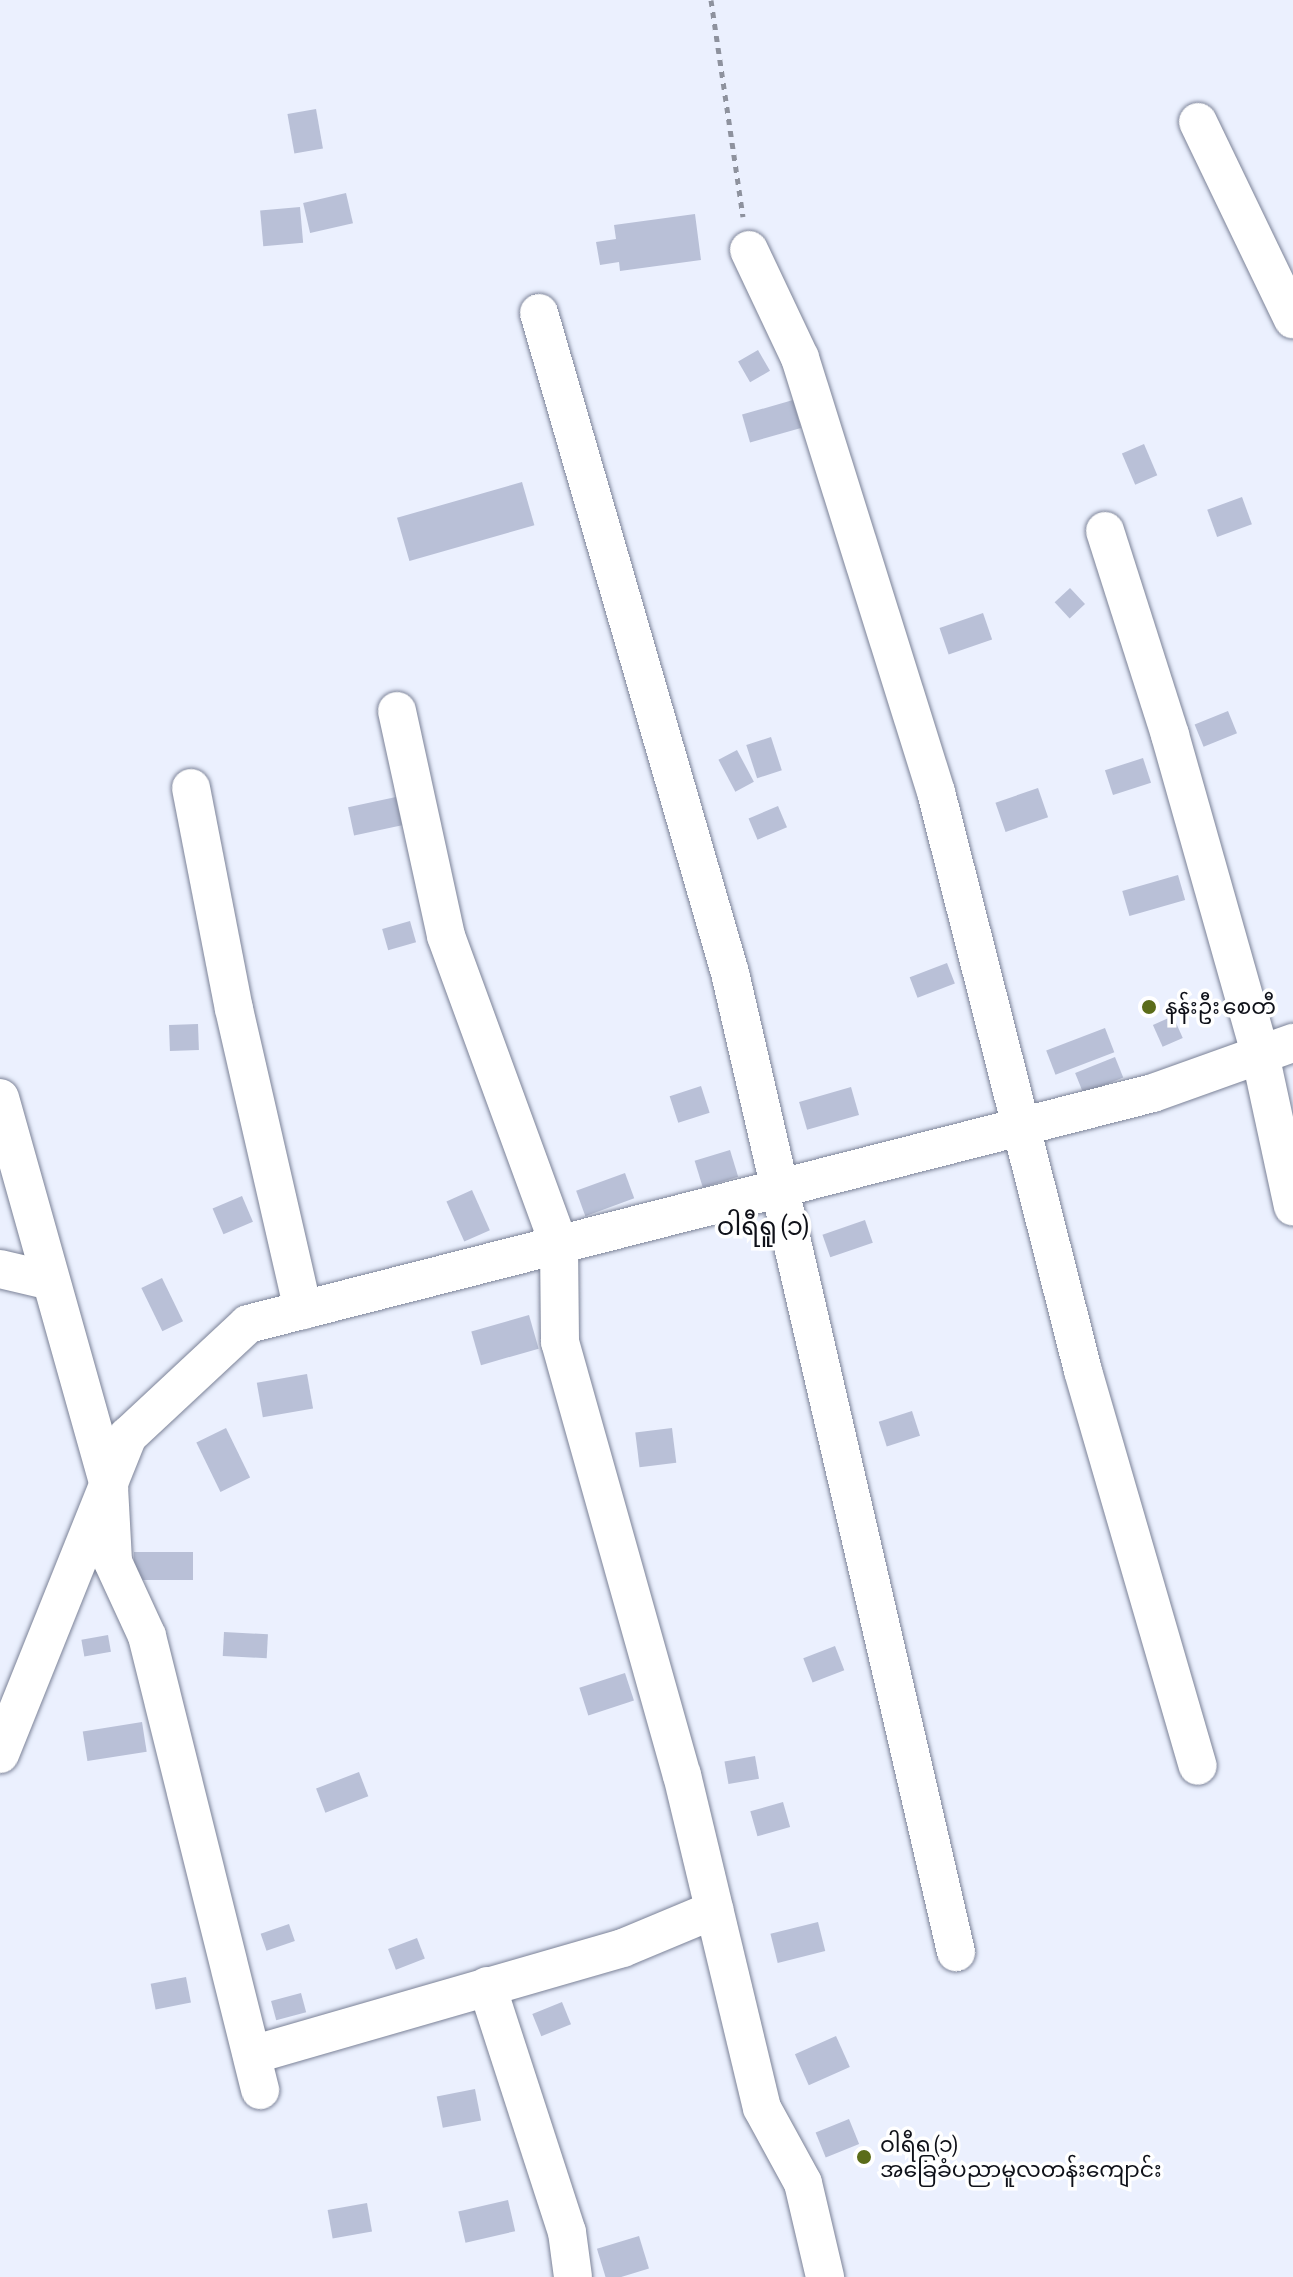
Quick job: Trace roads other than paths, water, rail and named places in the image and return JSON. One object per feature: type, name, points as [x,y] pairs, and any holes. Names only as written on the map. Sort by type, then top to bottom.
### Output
[{"type":"street","points":[[1198,122],[1293,319]]},
{"type":"street","points":[[749,250],[800,358],[932,777],[1018,1127],[1198,1766]]},
{"type":"street","points":[[539,313],[730,973],[777,1188],[956,1952]]},
{"type":"street","points":[[1105,531],[1170,735],[1277,1048],[1293,1206]]},
{"type":"street","points":[[397,711],[446,936],[559,1244],[560,1342],[613,1517],[762,2108],[803,2183],[825,2277]]},
{"type":"street","points":[[191,788],[231,995],[303,1310]]},
{"type":"street","points":[[0,1754],[128,1436],[248,1324],[1153,1093],[1277,1048]]},
{"type":"street","points":[[0,1098],[47,1280],[109,1487],[113,1562],[147,1636],[256,2073],[487,1986],[623,1948],[714,1910]]},
{"type":"street","points":[[0,1269],[47,1280]]},
{"type":"street","points":[[487,1986],[567,2232],[573,2277]]},
{"type":"place","name":"နန်းဦး စေတီ","points":[[1149,1007]]},
{"type":"place","name":"ဝါရီရူ (၁) အခြေခံပညာမူလတန်းကျောင်း","points":[[864,2157]]},
{"type":"district","name":"ဝါရီရူ (၁)","points":[[763,1227]]}]
